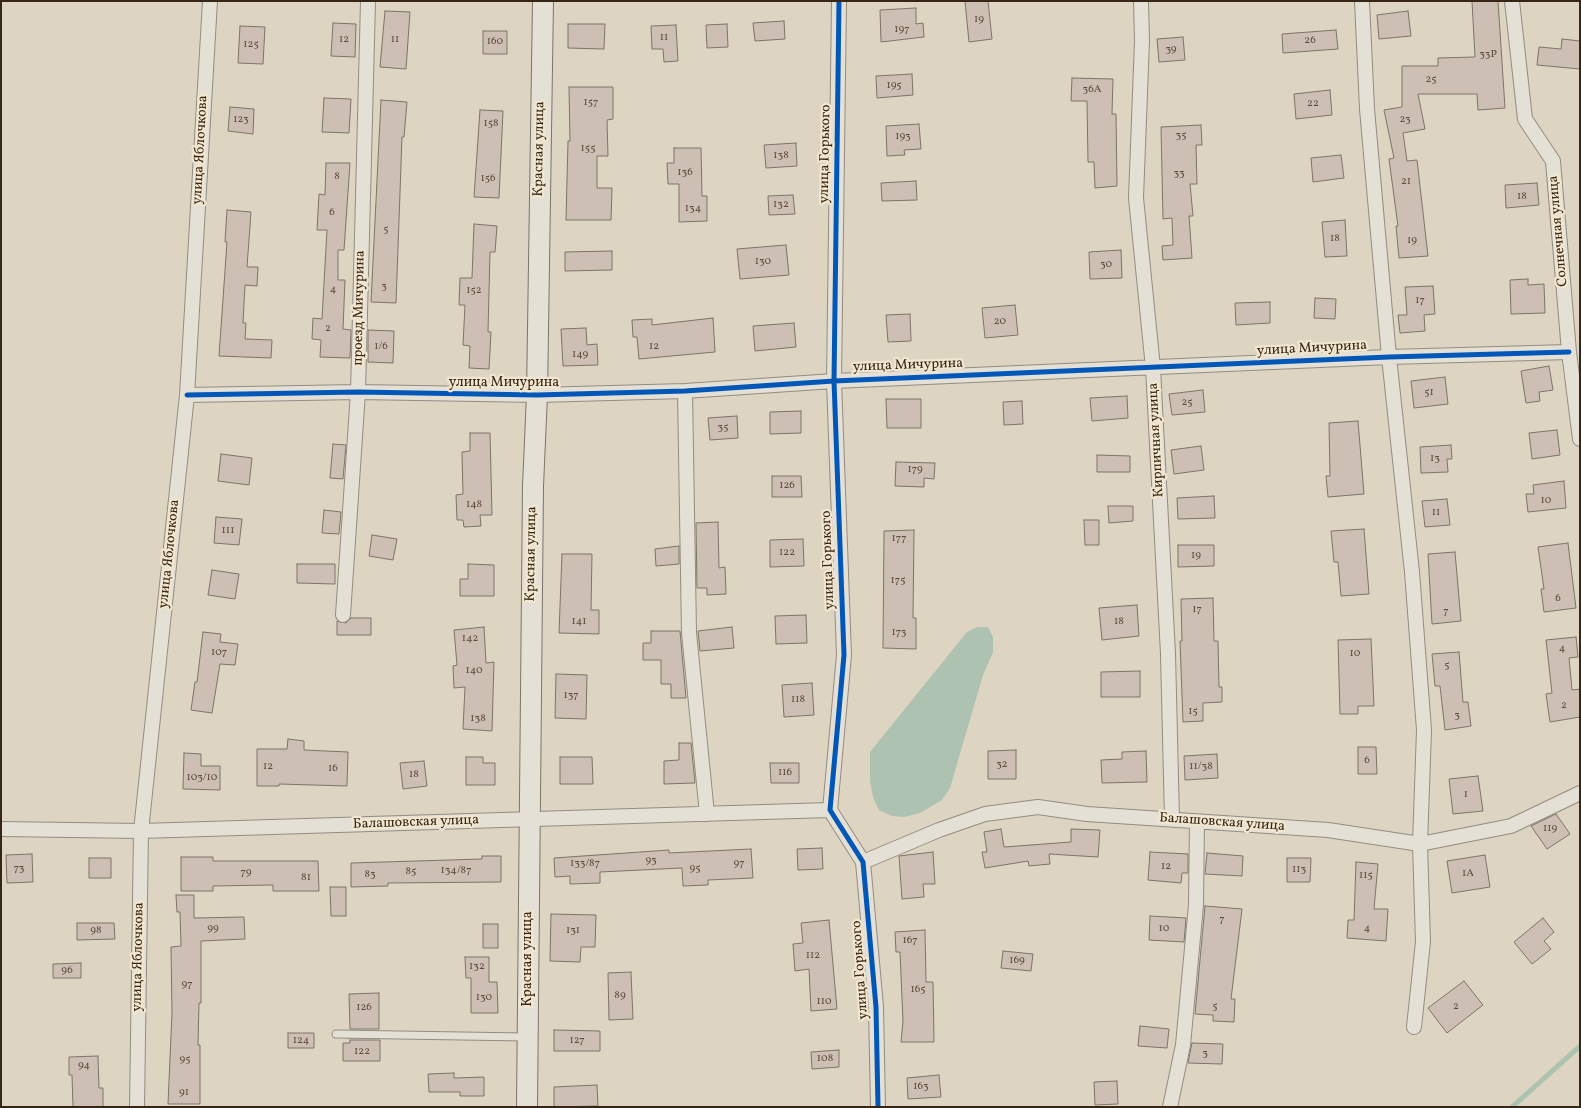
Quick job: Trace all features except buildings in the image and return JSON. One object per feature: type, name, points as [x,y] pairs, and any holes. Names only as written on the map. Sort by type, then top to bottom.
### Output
[{"type":"main road","name":"Красная улица","points":[[527,1107],[533,486],[537,395],[543,1]]},
{"type":"street","name":"улица Яблочкова","points":[[137,1107],[141,831],[187,395],[210,1]]},
{"type":"street","name":"проезд Мичурина","points":[[343,614],[358,392],[368,1]]},
{"type":"street","name":"улица Горького","points":[[840,1],[834,381],[844,655],[830,810],[863,862],[876,1006],[878,1107]]},
{"type":"street","name":"Кирпичная улица","points":[[1141,1],[1142,41],[1136,198],[1153,368],[1168,654],[1172,819]]},
{"type":"street","points":[[1362,1],[1367,109],[1389,357],[1412,572],[1424,730],[1420,844],[1423,942],[1414,1027]]},
{"type":"street","name":"Солнечная улица","points":[[1512,1],[1525,119],[1554,161],[1569,352],[1580,439]]},
{"type":"street","name":"улица Мичурина","points":[[187,395],[358,392],[537,395],[685,390],[834,381],[1389,357],[1569,352]]},
{"type":"street","points":[[685,390],[689,633],[707,814]]},
{"type":"street","name":"Балашовская улица","points":[[863,862],[940,830],[985,814],[1038,807],[1087,814],[1328,830],[1420,844],[1511,826],[1580,793]]},
{"type":"street","name":"Балашовская улица","points":[[1,829],[141,831],[830,810]]},
{"type":"street","points":[[1170,1107],[1183,1045],[1196,905],[1197,822]]},
{"type":"lane","points":[[336,1034],[528,1037]]},
{"type":"shaded area","points":[[977,627],[988,627],[993,637],[993,652],[983,675],[950,788],[942,800],[920,813],[904,817],[892,816],[879,810],[873,797],[870,781],[870,752],[967,632]]},
{"type":"waterway","points":[[1512,1107],[1580,1046]]},
{"type":"cycle path","points":[[839,1],[834,381],[844,655],[830,810],[863,862],[876,1007],[878,1107]]},
{"type":"cycle path","points":[[187,395],[358,392],[537,395],[685,391],[834,381],[1389,357],[1569,352]]}]
